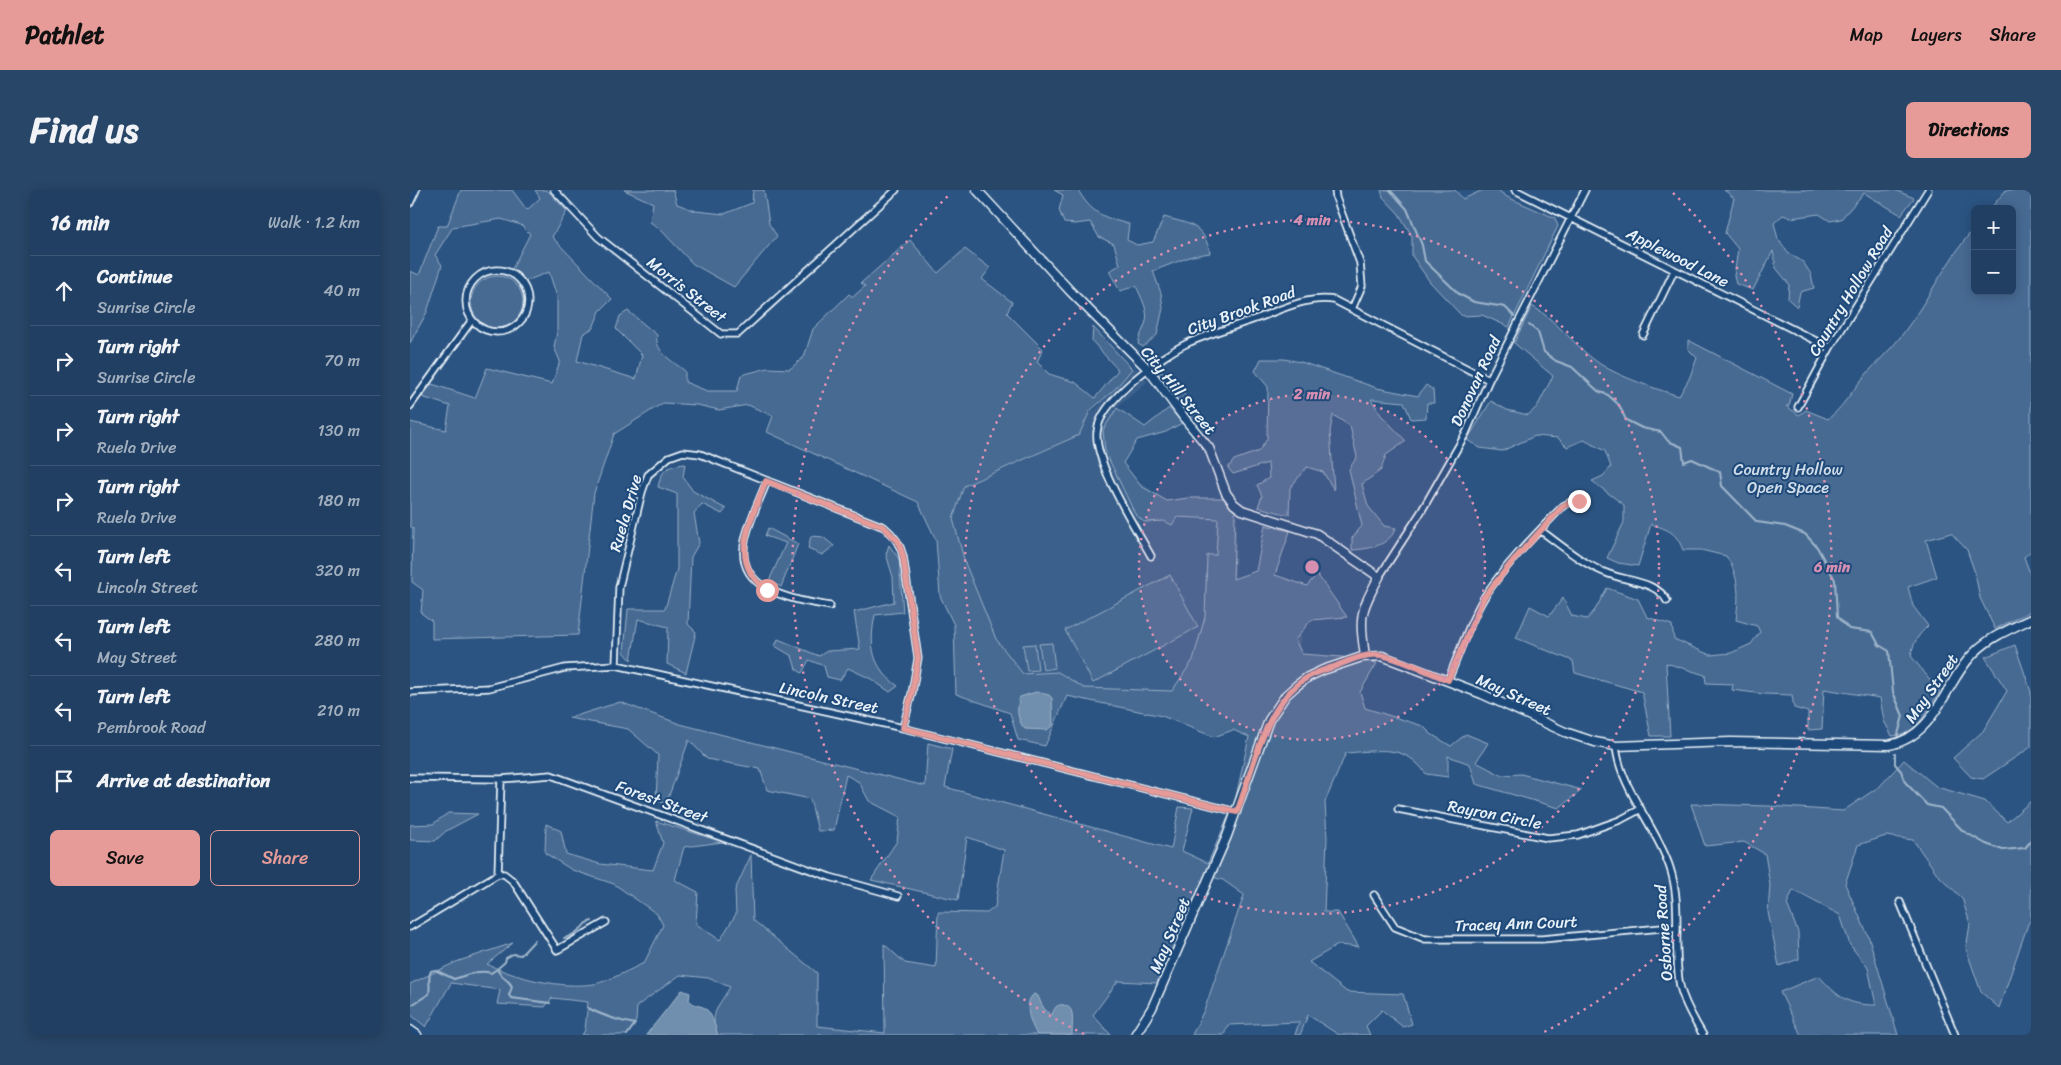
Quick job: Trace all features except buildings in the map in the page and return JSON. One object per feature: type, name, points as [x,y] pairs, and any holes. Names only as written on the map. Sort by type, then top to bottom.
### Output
[{"type":"street","points":[[410,203],[416,190]]},
{"type":"street","name":"Morris Street","points":[[554,190],[598,237],[721,334],[730,335],[738,334],[896,190]]},
{"type":"street","name":"City Hill Street","points":[[977,190],[1071,292],[1148,369],[1209,448],[1226,493],[1234,504],[1242,510],[1317,534],[1379,577]]},
{"type":"street","points":[[1335,190],[1336,198],[1360,263],[1362,286],[1352,309]]},
{"type":"street","name":"Applewood Lane","points":[[1515,190],[1830,348]]},
{"type":"street","name":"Donovan Road","points":[[1379,577],[1421,512],[1466,434],[1490,380],[1585,190]]},
{"type":"street","name":"Country Hollow Road","points":[[1798,407],[1830,348],[1928,190]]},
{"type":"street","points":[[499,270],[510,273],[522,283],[528,302],[526,312],[518,324],[504,331],[489,331],[472,320],[466,303],[469,289],[482,274],[499,270]]},
{"type":"street","points":[[1643,335],[1674,271]]},
{"type":"street","name":"City Brook Road","points":[[1151,556],[1103,464],[1096,441],[1097,429],[1106,407],[1148,369],[1188,343],[1300,302],[1321,298],[1334,300],[1490,380]]},
{"type":"street","points":[[410,406],[472,320]]},
{"type":"street","name":"Ruela Drive","points":[[616,665],[619,587],[642,492],[648,475],[669,457],[682,452],[700,454],[884,527],[898,541],[903,556],[918,658],[903,728]]},
{"type":"street","points":[[766,481],[746,537],[744,555],[748,571],[767,590],[792,599],[830,606]]},
{"type":"street","points":[[1448,680],[1484,597],[1498,578],[1563,506],[1579,501]]},
{"type":"street","points":[[1540,530],[1592,566],[1606,573],[1660,590],[1667,600]]},
{"type":"street","points":[[1365,656],[1362,635],[1362,612],[1379,577]]},
{"type":"street","name":"May Street","points":[[1136,1035],[1152,1008],[1237,812],[1269,720],[1286,695],[1308,677],[1365,656],[1382,656],[1448,680],[1566,732],[1595,742],[1616,746],[1730,742],[1853,745],[1898,743],[1910,738],[1921,730],[1974,652],[1994,638],[2031,619]]},
{"type":"street","name":"Lincoln Street","points":[[410,692],[489,688],[565,668],[616,665],[903,728],[1237,812]]},
{"type":"street","name":"Osborne Road","points":[[1616,746],[1620,766],[1664,850],[1670,868],[1677,901],[1678,971],[1681,987],[1703,1035]]},
{"type":"street","name":"Forest Street","points":[[410,778],[502,779],[551,775],[830,877],[898,896]]},
{"type":"street","points":[[498,874],[502,779]]},
{"type":"street","name":"Rayron Circle","points":[[1398,809],[1548,838],[1578,835],[1620,820],[1641,809]]},
{"type":"street","points":[[410,928],[498,874],[504,874],[513,881],[557,950],[606,922]]},
{"type":"street","name":"Tracey Ann Court","points":[[1374,895],[1395,927],[1425,939],[1542,939],[1677,928]]},
{"type":"street","points":[[1900,902],[1955,1035]]},
{"type":"street","points":[[410,1030],[417,1035]]},
{"type":"shaded area","points":[[1038,366],[1094,411],[1134,366],[1147,382],[1113,411],[1135,438],[1117,466],[1157,494],[1155,503],[1222,500],[1237,512],[1235,581],[1304,620],[1294,678],[1266,711],[993,681],[944,583],[949,492]]},
{"type":"shaded area","points":[[1036,692],[1049,695],[1052,698],[1053,725],[1047,730],[1025,729],[1019,718],[1018,705],[1020,697]]},
{"type":"shaded area","points":[[682,990],[690,993],[689,1000],[691,1002],[709,1012],[718,1035],[646,1035]]},
{"type":"shaded area","points":[[1034,994],[1038,996],[1049,1014],[1052,1015],[1058,1006],[1063,1005],[1070,1008],[1072,1035],[1037,1035],[1030,1020],[1028,1008],[1030,998]]},
{"type":"green space","points":[[461,190],[512,190],[527,210],[540,198],[535,190],[547,190],[567,211],[552,237],[612,299],[600,311],[593,328],[583,334],[577,361],[636,379],[642,355],[616,329],[620,316],[628,311],[657,335],[657,341],[662,351],[685,371],[685,382],[707,391],[737,391],[741,375],[768,368],[790,369],[804,357],[813,329],[849,294],[853,297],[865,286],[861,283],[910,240],[938,273],[965,249],[990,268],[982,279],[1012,302],[1007,313],[1043,349],[1037,362],[1049,374],[1075,382],[1095,398],[1118,370],[1092,341],[1093,327],[1132,369],[1116,388],[1090,411],[1079,435],[964,486],[953,519],[965,563],[996,639],[1023,674],[1058,672],[1084,688],[1172,691],[1193,660],[1205,617],[1207,555],[1216,555],[1218,519],[1177,517],[1172,525],[1164,521],[1144,522],[1135,514],[1105,451],[1103,430],[1117,408],[1145,427],[1169,408],[1182,423],[1166,432],[1137,440],[1123,463],[1141,486],[1167,501],[1188,498],[1223,498],[1235,512],[1233,579],[1256,571],[1265,525],[1290,531],[1275,575],[1307,586],[1317,574],[1347,617],[1311,620],[1295,640],[1302,654],[1342,657],[1377,663],[1360,692],[1365,708],[1423,726],[1431,734],[1451,746],[1466,734],[1488,743],[1476,762],[1501,775],[1521,774],[1582,790],[1559,808],[1476,784],[1470,764],[1448,756],[1448,777],[1426,774],[1418,764],[1400,753],[1380,751],[1346,753],[1325,802],[1327,838],[1324,912],[1338,912],[1359,947],[1338,945],[1309,962],[1347,992],[1403,994],[1412,1024],[1403,1027],[1382,1010],[1366,1026],[1370,1035],[1339,1035],[1308,1015],[1300,1035],[1295,1035],[1299,1022],[1228,1025],[1224,1035],[1192,1035],[1205,1008],[1244,895],[1223,880],[1205,875],[1157,983],[1118,981],[1093,1015],[1111,1035],[718,1035],[714,1021],[716,1010],[730,987],[708,978],[680,975],[637,1006],[636,1021],[627,1035],[582,1035],[585,1030],[588,1002],[552,998],[545,1007],[497,1004],[500,990],[451,983],[426,1027],[410,1014],[410,984],[456,962],[513,943],[487,964],[511,974],[553,984],[581,985],[599,983],[644,963],[663,925],[657,914],[614,884],[572,870],[545,853],[546,824],[561,831],[566,854],[600,864],[653,870],[663,843],[656,821],[723,842],[684,847],[675,880],[698,892],[696,924],[720,940],[736,914],[735,890],[751,855],[753,920],[817,973],[817,1026],[885,1033],[884,944],[905,963],[936,968],[938,912],[987,913],[995,907],[1004,850],[967,837],[958,900],[871,880],[897,841],[900,817],[869,801],[859,782],[846,775],[834,830],[818,831],[810,799],[767,790],[760,769],[707,759],[689,740],[666,804],[656,800],[658,755],[628,729],[569,718],[620,702],[680,724],[925,786],[928,743],[952,749],[945,787],[1171,849],[1179,807],[1193,808],[1182,851],[1208,863],[1235,801],[1249,737],[1233,730],[1214,737],[1162,716],[1067,696],[1045,746],[1018,740],[1010,713],[956,694],[954,625],[940,596],[936,540],[918,502],[767,432],[773,416],[748,405],[719,410],[697,405],[663,403],[614,434],[594,493],[578,635],[432,639],[432,621],[421,613],[423,590],[412,582],[413,528],[410,526],[410,422],[446,430],[450,406],[422,397],[432,384],[475,398],[487,368],[552,384],[560,361],[554,347],[557,332],[557,297],[549,272],[526,281],[512,269],[530,234],[521,225],[501,219],[453,227],[435,255],[442,265],[427,312],[410,343],[410,271],[419,275],[438,226],[447,226]]},
{"type":"green space","points":[[624,190],[673,190],[677,204],[696,211],[724,214],[752,203],[753,190],[764,190],[769,224],[777,236],[734,287],[693,264],[660,229],[650,222],[653,203]]},
{"type":"green space","points":[[1054,190],[1078,190],[1093,209],[1105,217],[1129,224],[1127,240],[1137,245],[1153,242],[1164,217],[1188,224],[1204,236],[1210,253],[1192,256],[1153,271],[1161,293],[1163,308],[1157,335],[1143,347],[1138,344],[1147,317],[1145,308],[1136,286],[1120,291],[1109,271],[1120,265],[1114,244],[1099,237],[1090,222],[1064,223],[1059,210],[1063,195]]},
{"type":"green space","points":[[1381,190],[1455,190],[1463,199],[1483,190],[1498,190],[1507,197],[1555,218],[1558,226],[1509,327],[1482,315],[1462,316],[1430,282],[1412,256],[1412,236],[1399,214],[1383,197]]},
{"type":"green space","points":[[1724,190],[1895,190],[1914,198],[1901,215],[1864,193],[1841,219],[1830,221],[1819,214],[1791,218],[1783,215],[1774,223],[1778,239],[1788,253],[1803,262],[1811,274],[1814,288],[1800,292],[1797,307],[1788,299],[1789,284],[1776,268],[1773,251],[1753,290],[1736,284],[1734,276],[1738,249],[1725,233],[1734,198]]},
{"type":"green space","name":"Country Hollow Open Space","points":[[2006,190],[2031,190],[2031,551],[2024,557],[2031,576],[2031,611],[1995,629],[1980,598],[1975,573],[1967,550],[1951,533],[1926,540],[1937,577],[1908,587],[1913,606],[1928,626],[1916,640],[1911,656],[1940,692],[1918,725],[1907,734],[1892,736],[1884,721],[1880,698],[1824,689],[1822,729],[1808,730],[1808,712],[1794,708],[1792,695],[1732,690],[1733,684],[1706,683],[1705,675],[1666,663],[1670,736],[1651,736],[1642,692],[1575,673],[1573,661],[1516,638],[1530,606],[1549,616],[1563,598],[1572,616],[1587,619],[1595,610],[1607,588],[1638,599],[1647,617],[1672,625],[1674,639],[1710,655],[1731,653],[1751,644],[1760,632],[1757,626],[1736,620],[1738,603],[1736,579],[1726,556],[1701,550],[1683,550],[1675,535],[1651,524],[1638,566],[1618,563],[1607,558],[1624,522],[1624,505],[1592,481],[1603,476],[1611,467],[1605,451],[1584,440],[1567,447],[1558,438],[1535,436],[1502,451],[1480,448],[1467,440],[1491,401],[1507,410],[1528,415],[1537,407],[1553,376],[1514,343],[1532,306],[1550,319],[1582,350],[1600,364],[1638,382],[1679,396],[1689,379],[1697,358],[1688,349],[1688,340],[1792,394],[1789,406],[1786,406],[1799,415],[1806,410],[1828,419],[1902,335],[1955,253],[1971,232],[1971,295],[2016,295],[2016,205],[1993,205]]},
{"type":"green space","points":[[497,276],[511,280],[519,288],[523,302],[519,316],[511,324],[497,328],[483,324],[475,316],[471,302],[475,288],[483,280]]},
{"type":"green space","points":[[1261,359],[1284,359],[1301,362],[1377,388],[1418,396],[1426,385],[1433,390],[1434,403],[1427,403],[1426,418],[1411,419],[1404,402],[1371,399],[1381,415],[1406,441],[1386,455],[1381,470],[1362,484],[1368,506],[1384,526],[1396,528],[1389,539],[1372,547],[1352,550],[1352,538],[1362,526],[1349,469],[1357,457],[1350,426],[1333,415],[1330,431],[1334,490],[1323,472],[1307,467],[1290,488],[1289,515],[1258,507],[1262,496],[1257,485],[1269,478],[1268,463],[1233,474],[1228,468],[1234,460],[1259,451],[1267,439],[1268,387],[1255,371]]},
{"type":"green space","points":[[1162,372],[1180,389],[1190,403],[1194,410],[1196,425],[1158,373]]},
{"type":"green space","points":[[685,464],[683,477],[693,491],[726,509],[722,514],[702,504],[694,513],[699,543],[691,557],[688,624],[696,632],[686,673],[667,664],[668,627],[638,619],[631,660],[624,652],[628,609],[665,609],[677,569],[677,494],[658,487],[661,476],[666,470],[670,467]]},
{"type":"green space","points":[[768,528],[798,544],[781,587],[769,581],[786,543],[765,536]]},
{"type":"green space","points":[[811,536],[823,537],[834,546],[822,555],[808,548]]},
{"type":"green space","points":[[889,545],[899,559],[903,612],[875,615],[872,636],[877,663],[889,679],[898,686],[890,692],[871,679],[848,668],[840,680],[827,677],[824,666],[809,660],[802,673],[796,669],[792,656],[775,646],[778,639],[819,656],[827,651],[860,649],[854,612],[894,602],[893,577],[886,554]]},
{"type":"green space","points":[[1170,575],[1198,627],[1093,683],[1065,630]]},
{"type":"green space","points":[[1052,643],[1055,668],[1043,670],[1039,644]]},
{"type":"green space","points":[[1035,644],[1038,670],[1027,671],[1023,645]]},
{"type":"green space","points":[[2015,645],[2031,692],[2031,747],[1983,779],[1971,777],[1953,758],[1983,731],[2007,691],[1985,657]]},
{"type":"green space","points":[[1904,760],[1937,787],[1985,801],[2007,822],[2031,801],[2031,920],[1999,1008],[1981,992],[1966,949],[1970,924],[1962,898],[1938,875],[1913,840],[1886,836],[1858,845],[1845,884],[1869,938],[1898,1035],[1801,1035],[1780,992],[1819,976],[1844,998],[1866,1005],[1876,1005],[1868,968],[1850,945],[1840,915],[1793,890],[1787,904],[1798,932],[1799,959],[1779,966],[1768,912],[1770,885],[1765,854],[1744,842],[1705,846],[1691,804],[1768,806],[1843,811],[1880,786]]},
{"type":"green space","points":[[448,813],[478,814],[446,831],[435,841],[410,840],[410,825],[433,824]]},
{"type":"waterway","points":[[1390,190],[1407,209],[1422,245],[1425,261],[1459,294],[1474,302],[1505,307],[1514,316]]},
{"type":"waterway","points":[[1529,325],[1538,332],[1544,352],[1556,361],[1572,367],[1598,391],[1608,395],[1619,405],[1626,420],[1642,428],[1661,432],[1668,441],[1682,447],[1684,462],[1692,459],[1720,472],[1722,486],[1757,522],[1785,526],[1805,534],[1817,547],[1835,580],[1837,617],[1849,629],[1872,632],[1879,645],[1889,651],[1893,692],[1903,716],[1897,738]]},
{"type":"waterway","points":[[1895,753],[1895,764],[1901,771],[1905,782],[1927,805],[1941,808],[1963,831],[1986,844],[2003,850],[2025,848],[2031,841]]},
{"type":"waterway","points":[[564,938],[592,921]]},
{"type":"waterway","points":[[497,969],[505,962],[506,958],[513,954],[521,955],[535,940]]},
{"type":"waterway","points":[[410,1006],[429,994],[430,974],[431,971],[435,970],[454,979],[477,972],[491,973],[497,969],[512,987],[509,995],[511,998],[550,1003]]},
{"type":"waterway","points":[[588,1008],[611,1018],[635,1024],[627,1035]]},
{"type":"route","points":[[767,590],[748,571],[744,555],[746,537],[766,481],[884,527],[898,541],[903,556],[918,658],[916,676],[903,728],[1237,812],[1269,720],[1286,695],[1308,677],[1323,670],[1372,655],[1389,658],[1448,680],[1484,597],[1498,578],[1563,506],[1579,501]]}]
